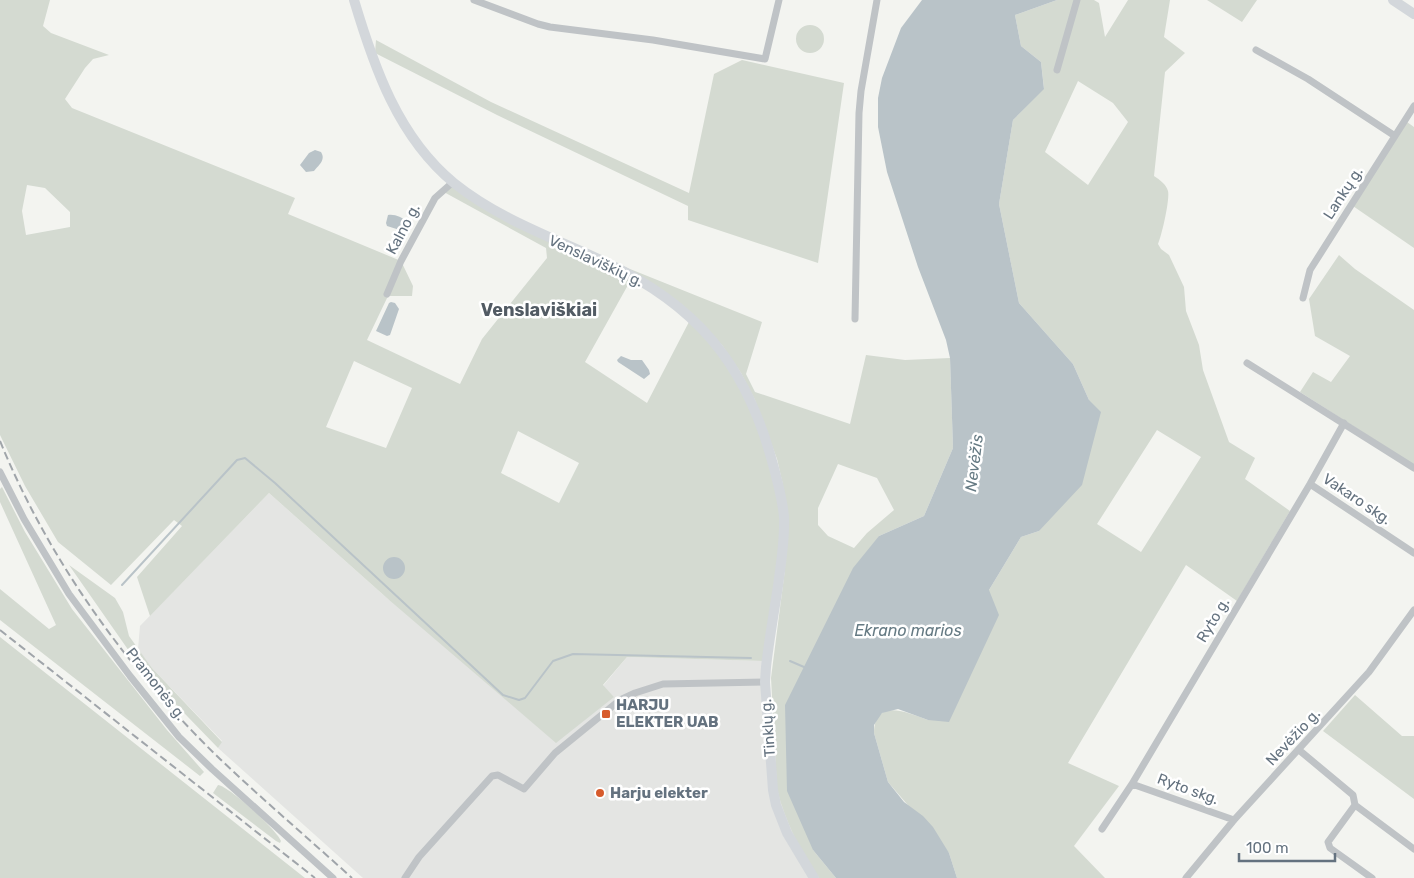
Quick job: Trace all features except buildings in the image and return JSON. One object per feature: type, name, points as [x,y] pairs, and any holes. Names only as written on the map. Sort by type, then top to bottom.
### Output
[{"type":"main road","name":"Venslaviškių g.","points":[[354,0],[368,45],[390,101],[401,121],[430,159],[453,182],[478,201],[502,215],[544,236],[607,263],[645,283],[676,305],[704,329],[715,342],[742,382],[757,414],[781,491],[784,536],[780,568]]},
{"type":"main road","points":[[1393,0],[1414,14]]},
{"type":"main road","name":"Tinklų g.","points":[[780,568],[768,646],[765,682],[773,790],[776,805],[787,833],[814,878]]},
{"type":"street","points":[[474,0],[538,24],[596,34],[653,40],[765,59],[779,0]]},
{"type":"street","points":[[855,319],[860,106],[877,0]]},
{"type":"street","points":[[1057,70],[1077,0]]},
{"type":"street","points":[[1256,50],[1308,79],[1394,136]]},
{"type":"street","name":"Lankų g.","points":[[1303,298],[1310,270],[1414,106]]},
{"type":"street","name":"Kalno g.","points":[[386,294],[401,261],[435,198],[453,182]]},
{"type":"street","points":[[1247,363],[1414,468]]},
{"type":"street","name":"Ryto g.","points":[[1102,829],[1132,784],[1310,484],[1344,423]]},
{"type":"street","name":"Pramonės g.","points":[[0,472],[24,520],[69,594],[130,676],[179,736],[212,769],[333,878]]},
{"type":"street","name":"Vakaro skg.","points":[[1310,484],[1414,553]]},
{"type":"street","name":"Nevėžio g.","points":[[1186,878],[1234,820],[1369,672],[1414,610]]},
{"type":"street","points":[[405,878],[419,856],[492,776],[498,774],[524,789],[553,754],[620,700],[663,684],[765,682]]},
{"type":"street","points":[[1299,750],[1354,795],[1356,805],[1414,849]]},
{"type":"street","name":"Ryto skg.","points":[[1132,784],[1234,820]]},
{"type":"street","points":[[1356,805],[1328,842],[1330,848],[1372,878]]},
{"type":"shaded area","points":[[0,0],[50,0],[43,26],[51,33],[109,55],[93,59],[85,68],[65,99],[72,108],[295,198],[288,214],[401,261],[413,286],[412,296],[388,296],[367,340],[460,384],[482,339],[547,258],[546,248],[442,191],[453,182],[478,201],[633,276],[585,362],[647,403],[691,318],[704,329],[757,414],[784,517],[763,661],[627,657],[603,685],[614,697],[556,743],[388,599],[269,493],[150,616],[137,577],[182,526],[174,520],[111,585],[58,542],[25,486],[0,435]],"holes":[[[27,185],[45,188],[70,212],[70,227],[26,235],[22,211]],[[354,361],[412,388],[386,448],[326,427]],[[518,431],[579,463],[559,503],[501,473]]]},
{"type":"shaded area","points":[[1057,0],[1094,0],[1099,3],[1105,37],[1128,0],[1170,0],[1164,37],[1185,53],[1165,72],[1154,176],[1166,186],[1168,201],[1158,244],[1169,255],[1184,287],[1186,311],[1199,345],[1203,370],[1229,442],[1255,458],[1245,479],[1290,511],[1237,601],[1186,565],[1068,763],[1119,786],[1074,846],[1105,878],[957,878],[949,853],[888,782],[874,733],[876,722],[880,715],[886,711],[894,710],[928,720],[989,590],[1021,537],[1039,531],[1089,400],[1073,364],[1019,303],[999,204],[1013,120],[1044,88],[1041,62],[1021,46],[1015,15]],"holes":[[[1078,81],[1113,103],[1128,122],[1088,185],[1045,152]],[[1157,430],[1201,457],[1141,552],[1097,524]]]},
{"type":"shaded area","points":[[1207,0],[1257,0],[1242,22]]},
{"type":"shaded area","points":[[810,25],[820,29],[824,39],[820,49],[810,53],[800,49],[796,39],[800,29]]},
{"type":"shaded area","points":[[376,40],[491,102],[689,193],[714,74],[742,60],[844,83],[818,263],[688,220],[688,206],[497,115],[375,53]]},
{"type":"shaded area","points":[[1407,122],[1414,127],[1414,248],[1350,204]]},
{"type":"shaded area","points":[[1339,255],[1355,269],[1414,310],[1414,465],[1300,392],[1313,372],[1331,382],[1350,356],[1315,336],[1309,299]]},
{"type":"shaded area","points":[[620,265],[762,322],[746,374],[755,392],[850,424],[866,355],[905,360],[950,358],[953,448],[924,516],[879,536],[813,850],[836,878],[819,878],[812,868],[789,824],[777,789],[771,678],[785,569],[783,485],[777,459],[755,400],[741,373],[722,345],[703,325]],"holes":[[[838,464],[877,478],[894,510],[867,533],[854,548],[828,536],[818,525],[818,508]]]},
{"type":"shaded area","points":[[2,487],[25,532],[72,609],[167,730],[204,772],[200,776],[0,620],[0,589],[49,629],[56,625],[0,502],[0,489]]},
{"type":"shaded area","points":[[269,493],[388,599],[614,697],[603,686],[627,657],[763,661],[767,752],[810,878],[363,878],[218,748],[222,741],[152,668],[138,649],[140,626]]},
{"type":"shaded area","points":[[69,565],[115,598],[123,612],[129,636],[152,668],[222,742],[218,748],[158,686],[129,651]]},
{"type":"shaded area","points":[[0,637],[305,878],[0,878]]},
{"type":"shaded area","points":[[1355,695],[1402,736],[1414,736],[1414,799],[1323,731]]},
{"type":"shaded area","points":[[218,785],[224,787],[252,809],[278,835],[280,843],[213,793]]},
{"type":"water","name":"Ekrano marios","points":[[922,0],[1057,0],[1015,15],[1021,46],[1041,62],[1044,89],[1013,120],[999,204],[1019,303],[1073,364],[1089,400],[1101,412],[1082,485],[1039,531],[1021,537],[989,590],[999,615],[949,722],[928,720],[898,709],[882,713],[874,725],[874,733],[888,782],[904,802],[923,816],[933,827],[949,853],[957,878],[836,878],[813,850],[787,791],[785,705],[853,568],[879,536],[924,516],[953,448],[950,358],[946,340],[918,267],[887,172],[878,127],[878,98],[882,78],[901,28]]},
{"type":"water","points":[[315,150],[321,152],[323,158],[314,171],[306,172],[300,165],[309,153]]},
{"type":"water","points":[[388,215],[398,216],[407,222],[403,231],[387,226]]},
{"type":"water","points":[[391,302],[395,303],[399,309],[390,335],[387,336],[376,331]]},
{"type":"water","points":[[621,356],[631,360],[642,360],[650,374],[644,379],[618,362],[617,360]]},
{"type":"water","points":[[390,557],[398,557],[405,564],[405,572],[398,579],[390,579],[383,572],[383,564]]},
{"type":"waterway","points":[[122,585],[237,460],[245,458],[275,483],[503,695],[519,700],[525,698],[553,661],[573,654],[751,658]]},
{"type":"waterway","points":[[790,661],[804,667]]},
{"type":"railway","points":[[0,441],[42,529],[94,612],[123,651],[186,725],[220,759],[352,878]]},
{"type":"railway","points":[[0,630],[315,878]]},
{"type":"place","name":"HARJU ELEKTER UAB","points":[[606,714]]},
{"type":"place","name":"Harju elekter","points":[[600,793]]},
{"type":"district","name":"Venslaviškiai","points":[[539,310]]},
{"type":"water label","name":"Nevėžis","points":[[974,463]]}]
